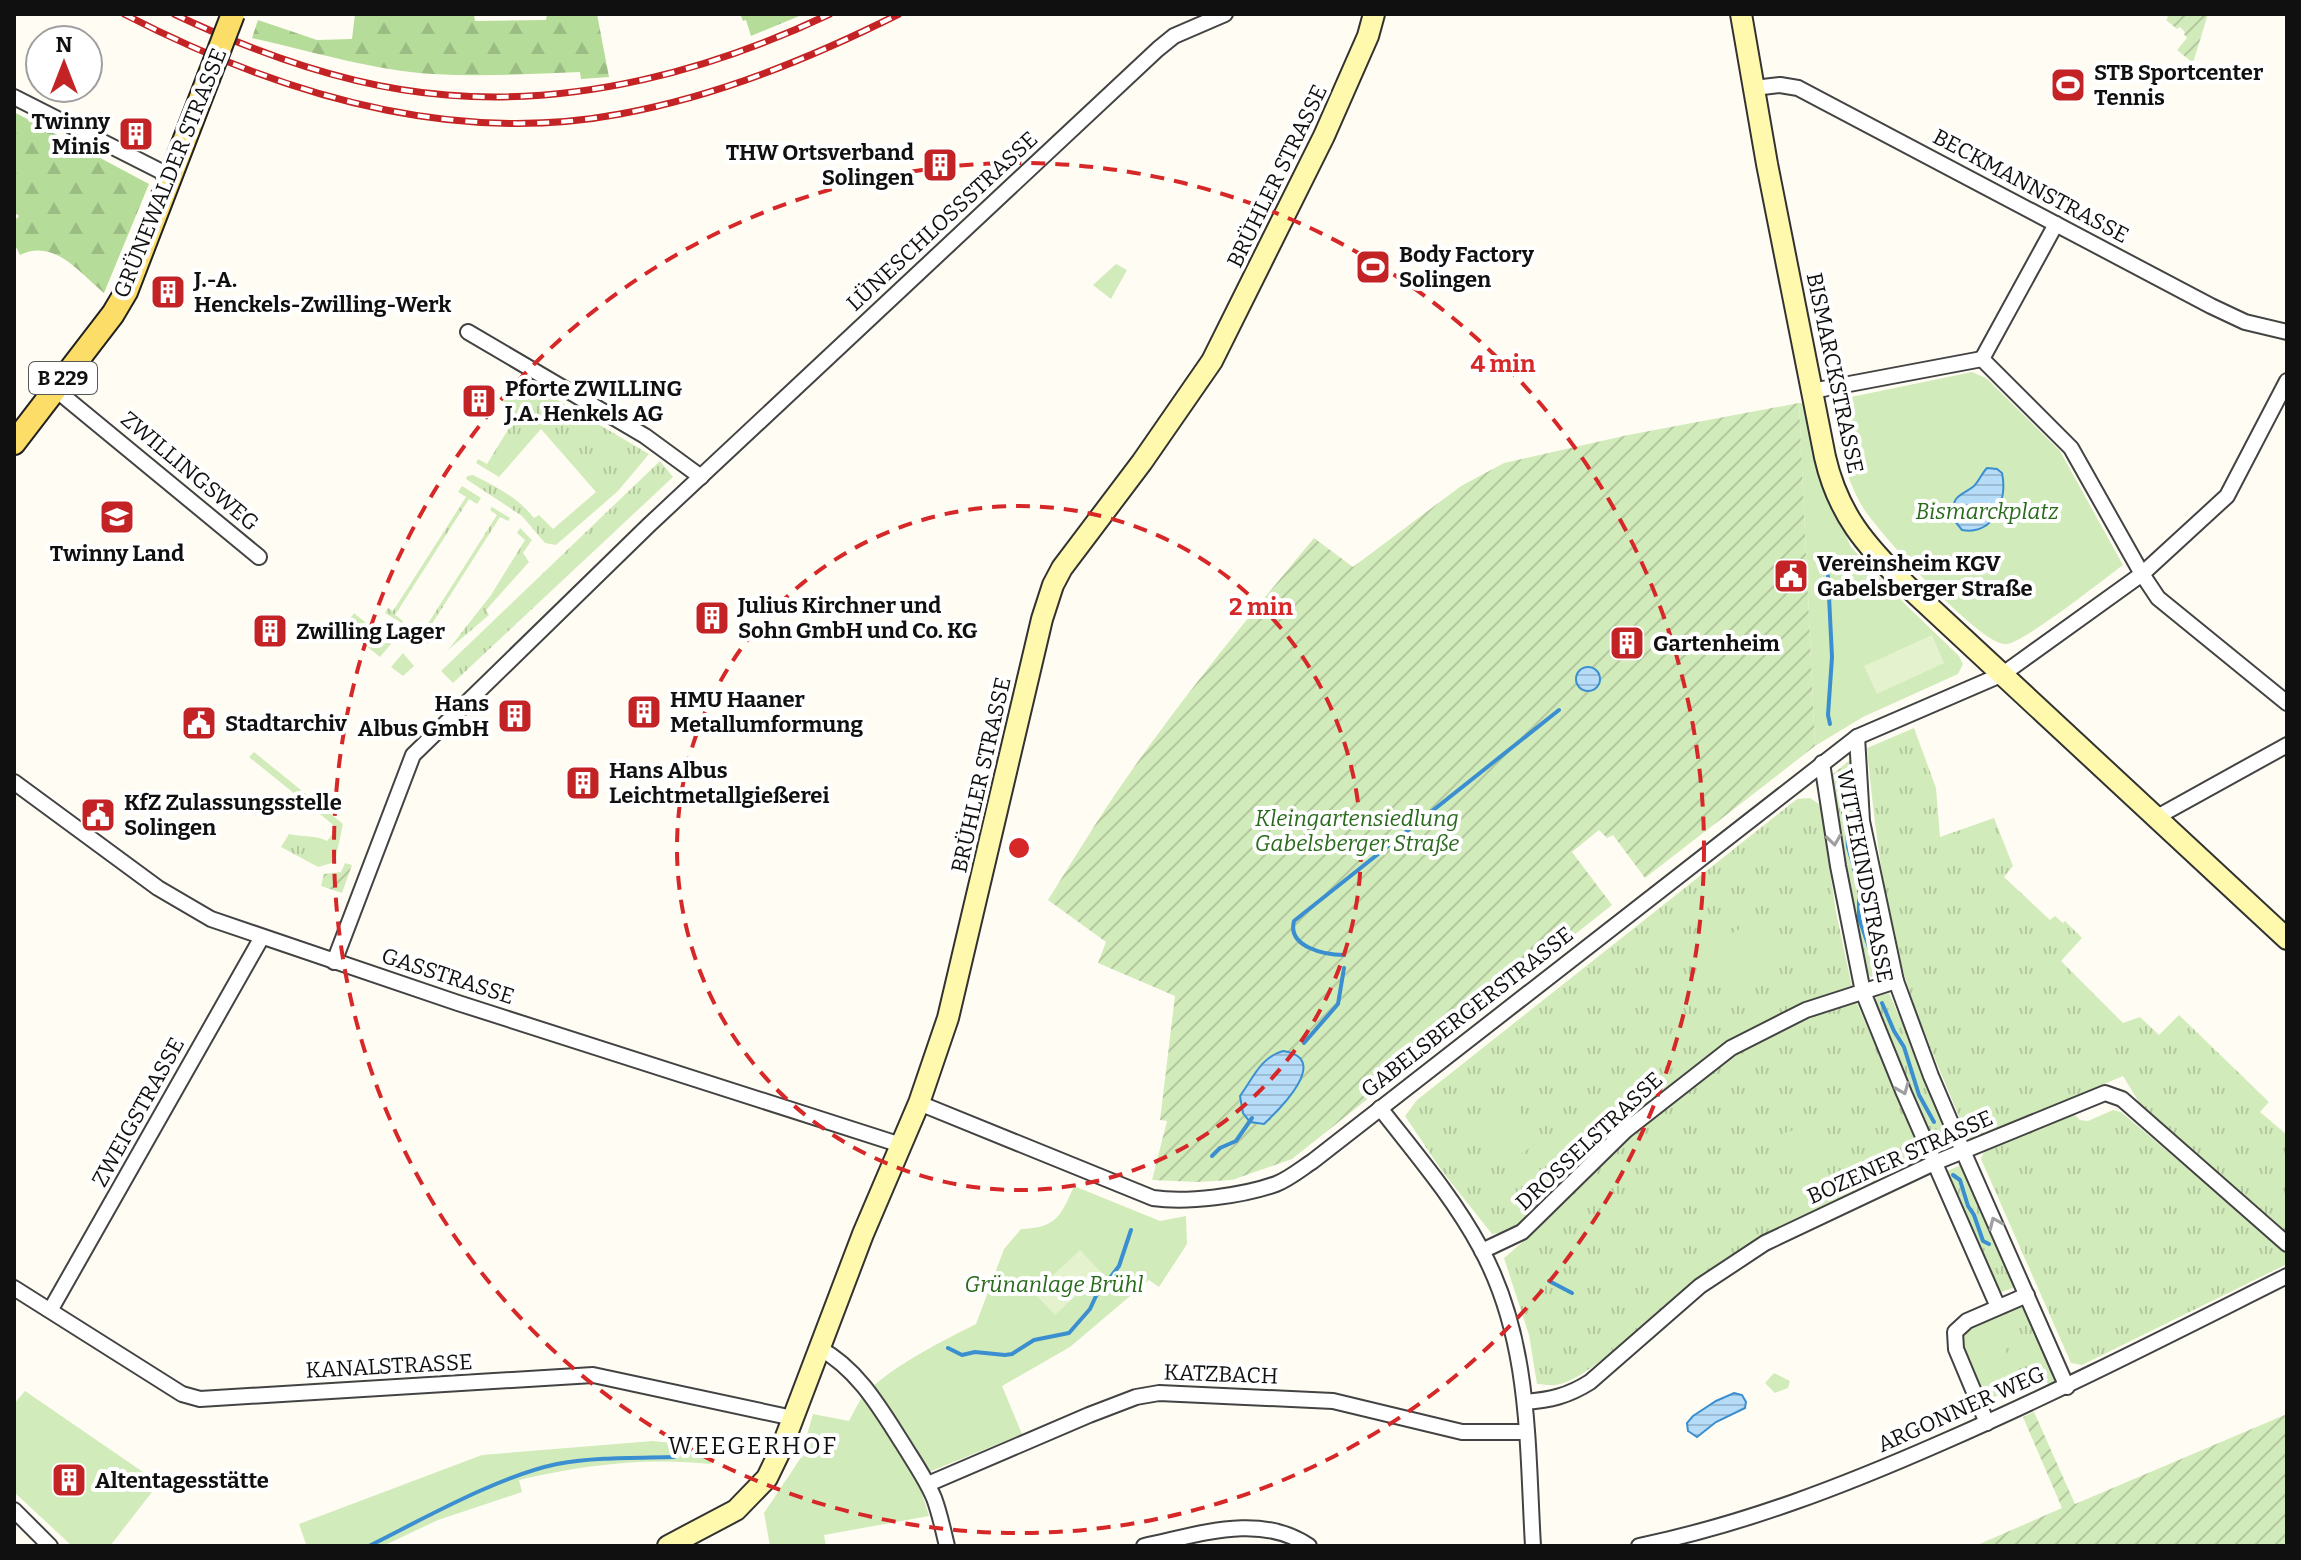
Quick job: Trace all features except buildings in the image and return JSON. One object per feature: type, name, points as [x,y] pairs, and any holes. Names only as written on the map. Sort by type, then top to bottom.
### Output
[{"type":"main road","name":"GRÜNEWALDER STRASSE","points":[[14,443],[113,314],[126,292],[233,14]]},
{"type":"main road","name":"BRÜHLER STRASSE","points":[[668,1546],[736,1510],[767,1478],[919,1103],[948,1018],[1042,619],[1053,585],[1062,568],[1212,361],[1324,136],[1368,36],[1374,14]]},
{"type":"main road","name":"BISMARCKSTRASSE","points":[[1741,14],[1812,391],[1832,483],[1843,508],[1861,538],[1907,586],[2287,939]]},
{"type":"street","name":"LÜNESCHLOSSSTRASSE","points":[[334,962],[413,755],[701,477],[1158,49],[1174,36],[1225,14]]},
{"type":"street","name":"BECKMANNSTRASSE","points":[[1754,88],[1780,85],[1798,88],[2211,306],[2259,326],[2287,332]]},
{"type":"street","points":[[14,97],[170,176]]},
{"type":"street","points":[[1982,359],[2056,224]]},
{"type":"street","points":[[468,332],[645,436],[701,477]]},
{"type":"street","points":[[1812,391],[1982,359]]},
{"type":"street","points":[[1982,359],[2071,448],[2158,598],[2287,703]]},
{"type":"street","name":"GABELSBERGERSTRASSE","points":[[919,1103],[1153,1198],[1171,1201],[1277,1184],[1313,1161],[1857,737],[2003,674],[2142,574],[2227,496],[2287,381]]},
{"type":"street","name":"ZWILLINGSWEG","points":[[55,389],[259,557]]},
{"type":"street","name":"WITTEKINDSTRASSE","points":[[1857,737],[1862,821],[1896,981],[1931,1076],[2067,1387]]},
{"type":"street","points":[[2157,817],[2287,745]]},
{"type":"street","name":"WITTEKINDSTRASSE","points":[[1822,763],[1838,866],[1863,992],[1998,1307]]},
{"type":"street","name":"GASSTRASSE","points":[[14,782],[183,905],[211,919],[334,962],[901,1145]]},
{"type":"street","name":"ZWEIGSTRASSE","points":[[51,1309],[262,937]]},
{"type":"street","name":"DROSSELSTRASSE","points":[[1482,1251],[1522,1232],[1625,1131],[1717,1058],[1779,1022],[1896,981]]},
{"type":"street","name":"BOZENER STRASSE","points":[[1525,1402],[1552,1400],[1590,1382],[1700,1286],[1765,1243],[1934,1163],[2102,1094],[2112,1094],[2122,1099],[2287,1244]]},
{"type":"street","points":[[1380,1108],[1457,1208],[1482,1251],[1513,1330],[1525,1402],[1533,1546]]},
{"type":"street","name":"ARGONNER WEG","points":[[1639,1546],[1702,1532],[1841,1486],[2067,1387],[2287,1276]]},
{"type":"street","name":"KANALSTRASSE","points":[[14,1288],[182,1394],[200,1399],[593,1375],[793,1418]]},
{"type":"street","points":[[1987,1423],[1956,1349],[1955,1335],[1961,1324],[2027,1295]]},
{"type":"street","points":[[819,1348],[843,1362],[868,1391],[928,1484],[947,1546]]},
{"type":"street","name":"KATZBACH","points":[[928,1484],[1089,1415],[1136,1397],[1159,1393],[1333,1401],[1462,1432],[1526,1432]]},
{"type":"street","points":[[14,1510],[50,1546]]},
{"type":"street","points":[[1144,1546],[1253,1527],[1285,1533],[1309,1546]]},
{"type":"green space","points":[[355,14],[474,14],[475,21],[546,20],[547,14],[597,14],[609,77],[581,79],[580,72],[470,75],[410,72],[252,38],[258,20],[317,40],[352,39]]},
{"type":"green space","points":[[804,14],[751,36],[746,20],[743,21],[741,16]]},
{"type":"green space","points":[[2164,14],[2208,14],[2193,63],[2177,50],[2187,38],[2185,32],[2166,20],[2168,17]]},
{"type":"green space","points":[[14,112],[149,184],[104,293],[55,254],[32,251],[20,255],[14,248],[14,221],[19,216],[14,212]]},
{"type":"green space","points":[[1116,264],[1127,270],[1111,299],[1093,285]]},
{"type":"green space","name":"Bismarckplatz","points":[[1972,372],[1986,378],[2060,451],[2123,565],[2047,622],[2007,644],[1994,640],[1954,609],[1871,519],[1857,496],[1838,439],[1841,401]]},
{"type":"green space","points":[[532,385],[649,454],[618,491],[556,545],[545,543],[522,516],[466,479],[473,475],[498,488],[514,498],[534,518],[539,515],[553,529],[596,492],[541,429],[499,477],[476,463],[478,459],[487,464],[517,415],[504,405],[502,393],[505,389]]},
{"type":"green space","points":[[1799,403],[1806,403],[1828,494],[1851,547],[1959,656],[1963,664],[1958,674],[1863,717],[1815,746]]},
{"type":"green space","name":"Kleingartensiedlung Gabelsberger Straße","points":[[1799,403],[1815,746],[1645,878],[1613,835],[1607,838],[1599,830],[1572,852],[1612,905],[1292,1159],[1232,1180],[1152,1180],[1167,1121],[1160,1120],[1175,996],[1098,963],[1106,942],[1048,900],[1105,809],[1161,729],[1314,538],[1353,567],[1461,486],[1504,463],[1628,435]]},
{"type":"green space","points":[[660,461],[673,477],[453,683],[441,671]]},
{"type":"green space","points":[[462,486],[481,498],[477,504],[469,499],[395,615],[402,623],[385,613],[388,608],[393,611],[466,497],[458,492]]},
{"type":"green space","points":[[492,507],[510,518],[508,521],[500,517],[423,638],[428,644],[414,635],[420,636],[497,515],[490,510]]},
{"type":"green space","points":[[520,528],[532,540],[523,553],[529,562],[486,610],[489,615],[448,650],[491,595],[525,540],[517,533]]},
{"type":"green space","points":[[354,613],[391,644],[380,657],[344,628]]},
{"type":"green space","points":[[1932,635],[1944,663],[1877,694],[1864,666]]},
{"type":"green space","points":[[403,653],[414,666],[403,676],[391,667]]},
{"type":"green space","points":[[1914,728],[1936,788],[1940,837],[1994,818],[2013,866],[2004,877],[2050,920],[2055,916],[2063,923],[2065,921],[2082,938],[2061,961],[2123,1023],[2140,1017],[2159,1035],[2179,1015],[2269,1102],[2260,1112],[2287,1135],[2287,1234],[2140,1104],[2123,1076],[1969,1141],[1903,971],[1876,832],[1867,748]]},
{"type":"green space","points":[[254,752],[343,824],[335,862],[318,867],[281,847],[289,834],[327,841],[337,828],[249,757]]},
{"type":"green space","points":[[1851,759],[1866,896],[1882,969],[1880,974],[1871,977],[1865,971],[1839,838],[1833,774]]},
{"type":"green space","points":[[1810,798],[1819,804],[1821,810],[1836,912],[1852,987],[1761,1023],[1708,1056],[1622,1124],[1528,1219],[1508,1232],[1492,1234],[1442,1171],[1405,1116],[1417,1100],[1797,799]]},
{"type":"green space","points":[[345,863],[352,865],[342,893],[321,886],[324,874],[341,872]]},
{"type":"green space","points":[[1755,921],[1780,968],[1729,995],[1704,948]]},
{"type":"green space","points":[[1889,993],[1953,1140],[1950,1144],[1934,1149],[1875,1003],[1876,997]]},
{"type":"green space","points":[[1856,1001],[1925,1160],[1824,1206],[1728,1260],[1697,1280],[1582,1374],[1555,1385],[1537,1384],[1529,1335],[1504,1258],[1647,1122],[1724,1061],[1785,1027]]},
{"type":"green space","points":[[1513,1102],[1541,1139],[1503,1168],[1475,1131]]},
{"type":"green space","points":[[2113,1110],[2121,1112],[2287,1252],[2287,1264],[2082,1365],[2071,1363],[1981,1159],[1984,1151],[2073,1113],[2080,1120],[2088,1121]]},
{"type":"green space","points":[[1815,1123],[1825,1152],[1792,1162],[1785,1133]]},
{"type":"green space","points":[[1963,1164],[2015,1287],[1997,1294],[1945,1172]]},
{"type":"green space","name":"Grünanlage Brühl","points":[[1074,1186],[1160,1221],[1186,1216],[1187,1244],[1159,1287],[1149,1280],[1070,1347],[1002,1386],[1022,1434],[917,1477],[929,1516],[824,1535],[826,1546],[770,1546],[764,1513],[800,1459],[813,1414],[849,1421],[865,1394],[888,1374],[976,1324],[1004,1249],[1021,1229],[1042,1226],[1056,1218]]},
{"type":"green space","points":[[1616,1234],[1627,1239],[1632,1250],[1627,1261],[1616,1266],[1605,1261],[1600,1250],[1605,1239]]},
{"type":"green space","points":[[1080,1250],[1101,1272],[1055,1315],[1034,1293]]},
{"type":"green space","points":[[2019,1306],[2024,1308],[2054,1373],[2054,1381],[2049,1386],[2044,1376],[1987,1400],[1991,1411],[1986,1407],[1962,1331]]},
{"type":"green space","points":[[1991,1316],[2019,1382],[1982,1399],[1961,1343],[1962,1331]]},
{"type":"green space","points":[[1774,1373],[1790,1381],[1788,1388],[1775,1393],[1765,1383]]},
{"type":"green space","points":[[25,1391],[159,1483],[110,1546],[72,1546],[14,1492],[14,1404]]},
{"type":"green space","points":[[2034,1412],[2075,1504],[2287,1414],[2287,1546],[1975,1546],[2062,1508],[2023,1417]]},
{"type":"green space","points":[[653,1441],[708,1447],[711,1464],[638,1462],[590,1466],[543,1475],[519,1480],[522,1492],[438,1520],[383,1546],[303,1546],[306,1544],[299,1524],[482,1455]]},
{"type":"water","points":[[1987,468],[2002,473],[2003,494],[1996,514],[1983,527],[1962,530],[1953,519],[1955,500],[1974,486]]},
{"type":"water","points":[[1588,667],[1597,670],[1600,679],[1597,688],[1588,691],[1579,688],[1576,679],[1579,670]]},
{"type":"water","points":[[1283,1051],[1297,1055],[1303,1063],[1298,1084],[1264,1124],[1250,1122],[1243,1113],[1240,1096],[1263,1063]]},
{"type":"water","points":[[1734,1393],[1742,1395],[1745,1408],[1716,1422],[1697,1437],[1688,1431],[1687,1423],[1693,1416]]},
{"type":"waterway","points":[[1828,576],[1832,657],[1830,724]]},
{"type":"waterway","points":[[1344,955],[1309,948],[1296,937],[1294,921],[1559,710]]},
{"type":"waterway","points":[[1844,773],[1847,795],[1843,812],[1848,847],[1859,885],[1859,918],[1871,953]]},
{"type":"waterway","points":[[1304,1043],[1338,1004],[1344,968]]},
{"type":"waterway","points":[[1882,1003],[1904,1047],[1919,1095],[1934,1122]]},
{"type":"waterway","points":[[1212,1156],[1220,1148],[1236,1141],[1252,1118]]},
{"type":"waterway","points":[[1953,1175],[1960,1180],[1983,1241],[1989,1244]]},
{"type":"waterway","points":[[948,1348],[962,1355],[975,1352],[1005,1355],[1034,1340],[1069,1333],[1090,1309],[1119,1266],[1131,1230]]},
{"type":"waterway","points":[[1549,1281],[1572,1293]]},
{"type":"waterway","points":[[369,1546],[462,1499],[534,1470],[586,1460],[674,1457]]},
{"type":"railway","points":[[124,14],[241,67],[302,88],[365,105],[428,117],[492,123],[556,122],[620,114],[693,97],[798,60],[899,14]]},
{"type":"railway","points":[[174,14],[239,43],[341,77],[412,91],[496,97],[546,95],[643,80],[739,52],[830,14]]},
{"type":"place","name":"STB Sportcenter Tennis","points":[[2068,85]]},
{"type":"place","name":"Twinny Minis","points":[[136,134]]},
{"type":"place","name":"THW Ortsverband Solingen","points":[[940,165]]},
{"type":"place","name":"Body Factory Solingen","points":[[1373,267]]},
{"type":"place","name":"J.-A. Henckels-Zwilling-Werk","points":[[168,292]]},
{"type":"place","name":"Pforte ZWILLING J.A. Henkels AG","points":[[479,401]]},
{"type":"place","name":"Twinny Land","points":[[117,517]]},
{"type":"place","name":"Vereinsheim KGV Gabelsberger Straße","points":[[1791,576]]},
{"type":"place","name":"Julius Kirchner und Sohn GmbH und Co. KG","points":[[712,618]]},
{"type":"place","name":"Zwilling Lager","points":[[270,631]]},
{"type":"place","name":"Gartenheim","points":[[1627,643]]},
{"type":"place","name":"HMU Haaner Metallumformung","points":[[644,712]]},
{"type":"place","name":"Hans Albus GmbH","points":[[515,716]]},
{"type":"place","name":"Stadtarchiv","points":[[199,723]]},
{"type":"place","name":"Hans Albus Leichtmetallgießerei","points":[[583,783]]},
{"type":"place","name":"KfZ Zulassungsstelle Solingen","points":[[98,815]]},
{"type":"place","name":"Altentagesstätte","points":[[69,1480]]},
{"type":"district","name":"WEEGERHOF","points":[[753,1446]]}]
